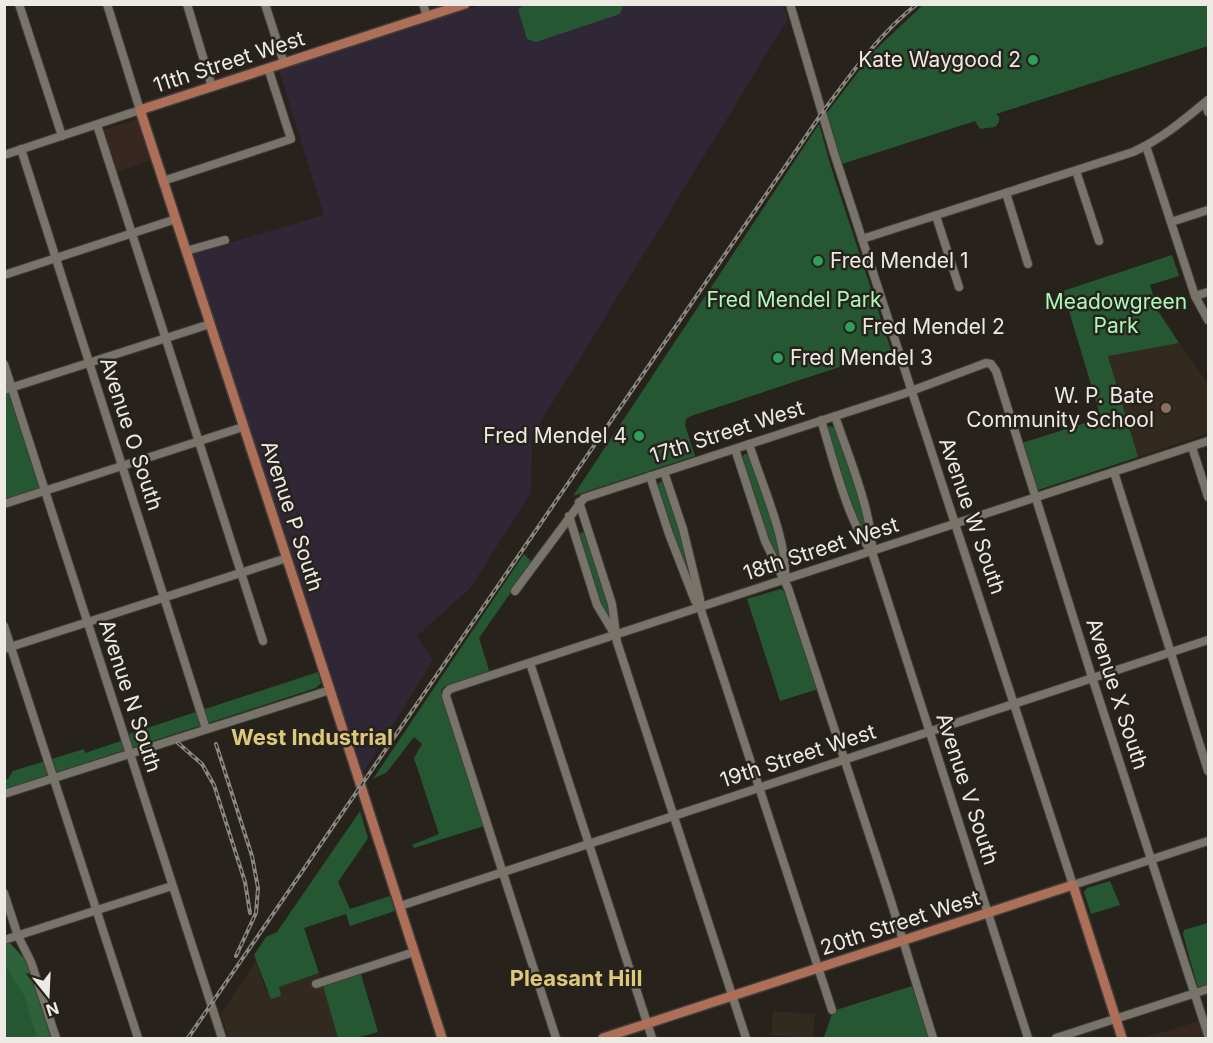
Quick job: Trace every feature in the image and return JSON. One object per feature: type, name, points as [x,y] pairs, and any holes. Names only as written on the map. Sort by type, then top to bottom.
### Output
[{"type":"main road","name":"11th Street West","points":[[140,110],[465,4]]},
{"type":"main road","name":"Avenue P South","points":[[140,110],[442,1038]]},
{"type":"main road","name":"20th Street West","points":[[603,1038],[1073,885]]},
{"type":"main road","name":"Avenue W South","points":[[1073,885],[1122,1038]]},
{"type":"street","points":[[19,4],[62,136]]},
{"type":"street","name":"Avenue P South","points":[[107,4],[140,110]]},
{"type":"street","points":[[187,4],[212,87]]},
{"type":"street","points":[[265,4],[284,63]]},
{"type":"street","points":[[423,4],[427,16]]},
{"type":"street","name":"Avenue W South","points":[[790,4],[834,153],[1073,885]]},
{"type":"street","points":[[163,181],[291,139],[268,68]]},
{"type":"street","points":[[862,239],[1076,171],[1146,146],[1176,127],[1207,101],[1209,112]]},
{"type":"street","name":"11th Street West","points":[[4,155],[140,110]]},
{"type":"street","points":[[97,125],[240,573],[264,641]]},
{"type":"street","points":[[1146,146],[1195,296],[1209,320]]},
{"type":"street","name":"Avenue O South","points":[[21,150],[206,729]]},
{"type":"street","points":[[1076,171],[1099,241]]},
{"type":"street","points":[[1006,193],[1029,264]]},
{"type":"street","points":[[1171,222],[1209,210]]},
{"type":"street","points":[[936,216],[959,286]]},
{"type":"street","points":[[4,275],[176,219]]},
{"type":"street","points":[[186,251],[225,240]]},
{"type":"street","points":[[1195,296],[1209,292]]},
{"type":"street","points":[[9,389],[210,324]]},
{"type":"street","name":"17th Street West","points":[[579,502],[584,498],[835,416],[986,363],[990,364]]},
{"type":"street","name":"Avenue N South","points":[[4,364],[9,389],[46,491],[222,1038]]},
{"type":"street","name":"Avenue X South","points":[[990,364],[996,371],[1209,1035]]},
{"type":"street","name":"Avenue V South","points":[[835,416],[868,517],[872,552],[1028,1038]]},
{"type":"street","name":"Avenue V South","points":[[821,420],[854,520],[864,543],[872,552]]},
{"type":"street","points":[[4,504],[243,427]]},
{"type":"street","name":"18th Street West","points":[[503,872],[448,701],[447,692],[450,689],[1209,441]]},
{"type":"street","points":[[749,444],[780,537],[786,570],[785,580]]},
{"type":"street","points":[[1192,447],[1209,497]]},
{"type":"street","points":[[735,449],[765,541],[785,580],[933,1038]]},
{"type":"street","points":[[664,472],[683,529],[700,607],[832,1010]]},
{"type":"street","points":[[1114,472],[1209,771]]},
{"type":"street","points":[[650,476],[669,534],[695,601],[700,607]]},
{"type":"street","points":[[515,591],[579,502]]},
{"type":"street","points":[[579,502],[612,604],[615,635],[746,1038]]},
{"type":"street","points":[[569,516],[597,605],[615,635]]},
{"type":"street","points":[[574,529],[586,525]]},
{"type":"street","points":[[8,648],[287,558]]},
{"type":"street","points":[[4,626],[8,648],[54,778],[138,1038]]},
{"type":"street","name":"19th Street West","points":[[400,906],[1209,640]]},
{"type":"street","points":[[530,663],[652,1038]]},
{"type":"street","points":[[4,794],[330,690]]},
{"type":"street","name":"20th Street West","points":[[1073,885],[1209,841]]},
{"type":"street","points":[[503,872],[556,1038]]},
{"type":"street","points":[[4,940],[172,886]]},
{"type":"street","points":[[4,893],[18,936],[31,962],[56,1038]]},
{"type":"street","points":[[316,984],[414,952]]},
{"type":"street","points":[[1056,1038],[1209,989]]},
{"type":"shaded area","points":[[481,5],[783,5],[788,19],[532,436],[531,493],[470,588],[417,636],[433,660],[363,773],[192,254],[324,215],[279,70]]},
{"type":"shaded area","points":[[137,119],[152,160],[116,172],[103,132]]},
{"type":"shaded area","name":"W. P. Bate Community School","points":[[1179,343],[1208,384],[1208,433],[1138,457],[1108,355]]},
{"type":"shaded area","points":[[256,961],[266,991],[319,973],[338,1038],[229,1038],[221,1014]]},
{"type":"shaded area","points":[[773,1011],[815,1014],[813,1038],[771,1035]]},
{"type":"shaded area","points":[[1199,1021],[1206,1038],[1143,1038]]},
{"type":"green space","points":[[924,4],[1208,5],[1208,46],[996,114],[999,122],[995,127],[980,129],[975,121],[842,164],[826,114],[875,50]]},
{"type":"green space","points":[[525,5],[623,5],[620,14],[536,42],[527,39],[518,9]]},
{"type":"green space","name":"Fred Mendel Park","points":[[819,124],[891,350],[691,416],[686,419],[685,425],[695,456],[573,496]]},
{"type":"green space","name":"Meadowgreen Park","points":[[1172,255],[1179,276],[1150,285],[1158,311],[1179,343],[1108,356],[1138,457],[1038,490],[1022,443],[1101,418],[1063,291]]},
{"type":"green space","points":[[4,394],[10,394],[40,486],[5,500]]},
{"type":"green space","points":[[829,426],[836,428],[862,507],[870,541],[868,543],[855,514],[827,430]]},
{"type":"green space","points":[[744,454],[751,457],[776,536],[783,570],[768,539],[742,459]]},
{"type":"green space","points":[[664,482],[680,531],[698,599],[672,534],[657,485]]},
{"type":"green space","points":[[582,532],[587,535],[609,601],[611,623],[600,604],[578,537]]},
{"type":"green space","points":[[524,554],[532,562],[479,638],[488,672],[444,687],[441,691],[484,826],[414,848],[412,845],[439,834],[414,758],[422,744],[414,737],[387,772],[373,779]]},
{"type":"green space","points":[[781,589],[784,591],[818,689],[780,701],[747,599]]},
{"type":"green space","points":[[318,672],[321,683],[316,688],[5,789],[5,780],[13,771],[84,749],[85,753],[130,738],[129,734]]},
{"type":"green space","points":[[360,811],[368,838],[338,882],[350,909],[390,896],[395,911],[350,926],[346,914],[304,928],[319,973],[279,987],[281,996],[271,999],[254,955],[266,937],[277,932]]},
{"type":"green space","points":[[1110,881],[1120,905],[1091,914],[1084,892],[1087,888]]},
{"type":"green space","points":[[1208,923],[1208,984],[1198,988],[1183,934],[1184,930]]},
{"type":"green space","points":[[10,943],[51,1038],[5,1038],[4,945]]},
{"type":"green space","points":[[10,943],[28,963],[51,1038],[34,1038],[36,1034],[24,995],[5,965],[4,945]]},
{"type":"green space","points":[[361,974],[378,1032],[356,1038],[338,1038],[323,986]]},
{"type":"green space","points":[[912,986],[929,1038],[818,1038],[824,1037],[833,1011]]},
{"type":"railway","points":[[188,1038],[822,113],[877,42],[917,4]]},
{"type":"railway","points":[[178,743],[202,764],[214,785],[245,882],[250,913]]},
{"type":"railway","points":[[216,744],[252,856],[258,888],[256,913],[236,956]]},
{"type":"place","name":"Kate Waygood 2","points":[[1033,60]]},
{"type":"place","name":"Fred Mendel 1","points":[[818,261]]},
{"type":"place","name":"Fred Mendel 2","points":[[850,327]]},
{"type":"place","name":"Fred Mendel 3","points":[[778,358]]},
{"type":"place","name":"W. P. Bate Community School","points":[[1166,408]]},
{"type":"place","name":"Fred Mendel 4","points":[[639,436]]},
{"type":"district","name":"West Industrial","points":[[312,737]]},
{"type":"district","name":"Pleasant Hill","points":[[576,978]]}]
